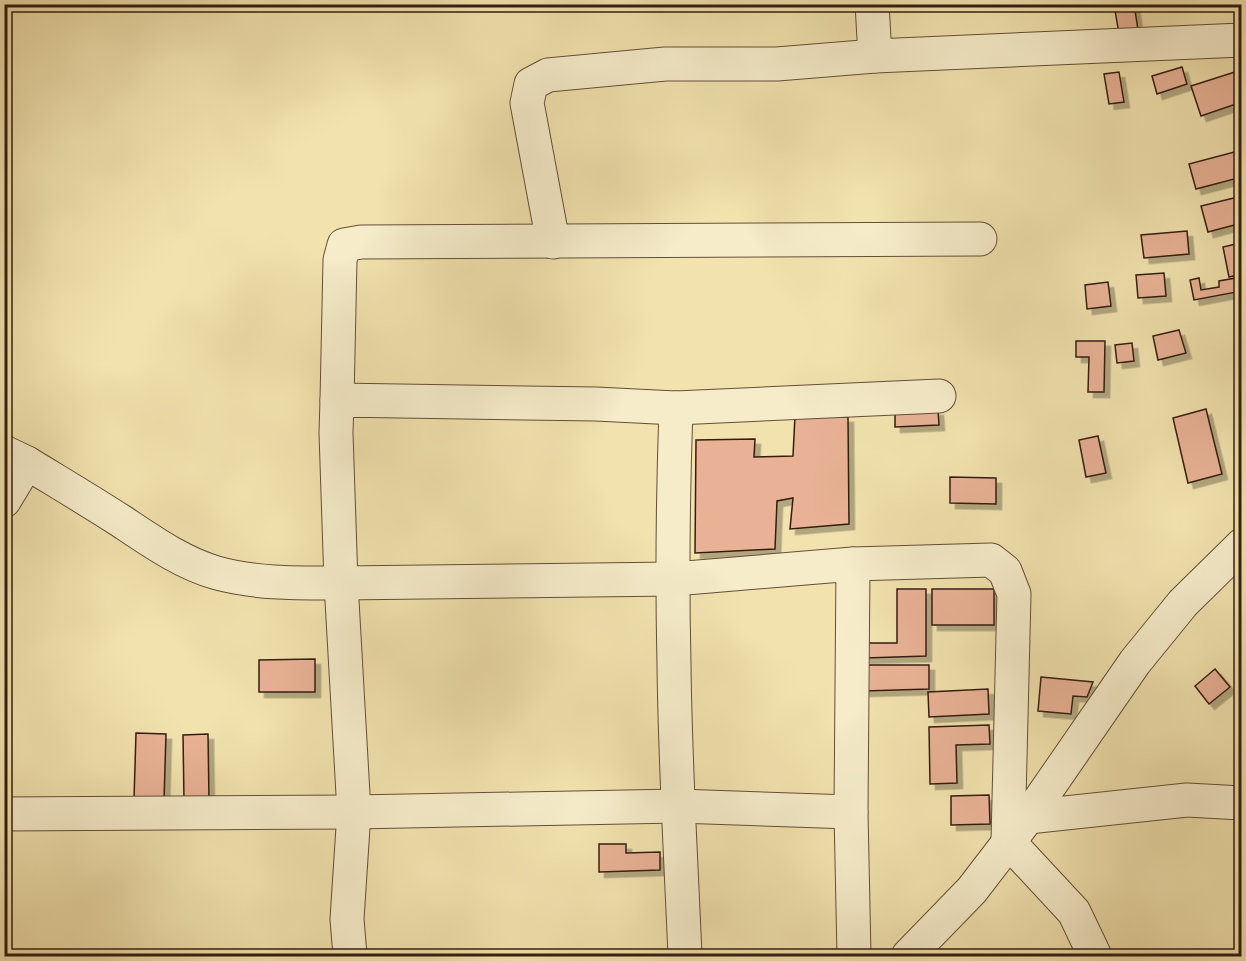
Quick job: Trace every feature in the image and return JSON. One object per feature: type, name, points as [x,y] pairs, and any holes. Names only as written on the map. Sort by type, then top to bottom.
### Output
[{"type":"street","points":[[872,4],[875,56]]},
{"type":"street","points":[[553,242],[527,103],[531,84],[548,75],[665,64],[777,64],[875,56],[1242,40]]},
{"type":"street","points":[[350,957],[347,919],[354,812],[341,583],[336,433],[340,260],[344,244],[361,242],[980,239]]},
{"type":"street","points":[[336,400],[596,404],[676,408],[939,396]]},
{"type":"street","points":[[676,408],[674,664],[685,957]]},
{"type":"street","points":[[4,501],[16,457],[194,565],[219,573],[284,582],[674,579],[853,564],[991,560],[1005,571],[1014,594],[1018,829],[1074,912],[1095,957]]},
{"type":"street","points":[[908,957],[972,891],[1135,662],[1183,603],[1242,546]]},
{"type":"street","points":[[853,564],[851,812],[854,957]]},
{"type":"street","points":[[1018,829],[1187,800],[1242,803]]},
{"type":"street","points":[[4,814],[354,812],[678,806],[851,812]]},
{"type":"building","points":[[1114,4],[1134,4],[1138,30],[1119,34]]},
{"type":"building","points":[[1182,67],[1187,84],[1157,94],[1152,76]]},
{"type":"building","points":[[1238,71],[1242,81],[1242,102],[1201,116],[1191,86]]},
{"type":"building","points":[[1119,72],[1124,102],[1109,104],[1104,74]]},
{"type":"building","points":[[1242,150],[1242,177],[1196,189],[1189,164]]},
{"type":"building","points":[[1242,196],[1242,223],[1208,232],[1201,206]]},
{"type":"building","points":[[1187,231],[1189,254],[1144,258],[1141,235]]},
{"type":"building","points":[[1236,244],[1242,274],[1229,277],[1223,247]]},
{"type":"building","points":[[1164,273],[1166,296],[1138,298],[1136,275]]},
{"type":"building","points":[[1242,277],[1242,291],[1194,300],[1190,280],[1199,278],[1201,290],[1219,287],[1219,281]]},
{"type":"building","points":[[1108,282],[1111,306],[1087,309],[1085,285]]},
{"type":"building","points":[[1179,330],[1186,353],[1158,360],[1153,336]]},
{"type":"building","points":[[1076,341],[1105,341],[1104,392],[1088,392],[1089,357],[1076,357]]},
{"type":"building","points":[[1132,343],[1134,361],[1117,363],[1115,345]]},
{"type":"building","points":[[1206,409],[1222,474],[1188,483],[1173,418]]},
{"type":"building","points":[[938,410],[939,425],[895,427],[895,411]]},
{"type":"building","points":[[795,416],[848,417],[849,524],[790,529],[793,498],[777,501],[775,549],[695,553],[696,440],[755,439],[754,457],[793,456]]},
{"type":"building","points":[[1098,436],[1106,473],[1086,477],[1079,440]]},
{"type":"building","points":[[950,477],[996,478],[996,504],[950,503]]},
{"type":"building","points":[[897,589],[926,589],[926,656],[865,658],[865,643],[897,643]]},
{"type":"building","points":[[932,589],[994,589],[994,625],[932,625]]},
{"type":"building","points":[[315,659],[315,692],[259,692],[259,660]]},
{"type":"building","points":[[861,665],[929,665],[929,689],[864,691]]},
{"type":"building","points":[[1215,669],[1230,687],[1209,704],[1195,686]]},
{"type":"building","points":[[1041,677],[1093,682],[1087,697],[1073,696],[1071,714],[1038,711]]},
{"type":"building","points":[[988,689],[989,714],[929,717],[928,692]]},
{"type":"building","points":[[989,725],[990,744],[956,745],[957,783],[930,784],[929,727]]},
{"type":"building","points":[[136,733],[166,734],[164,800],[134,799]]},
{"type":"building","points":[[208,734],[209,800],[184,801],[183,735]]},
{"type":"building","points":[[989,795],[990,824],[951,825],[951,796]]},
{"type":"building","points":[[599,844],[626,844],[626,853],[660,852],[660,870],[599,872]]}]
